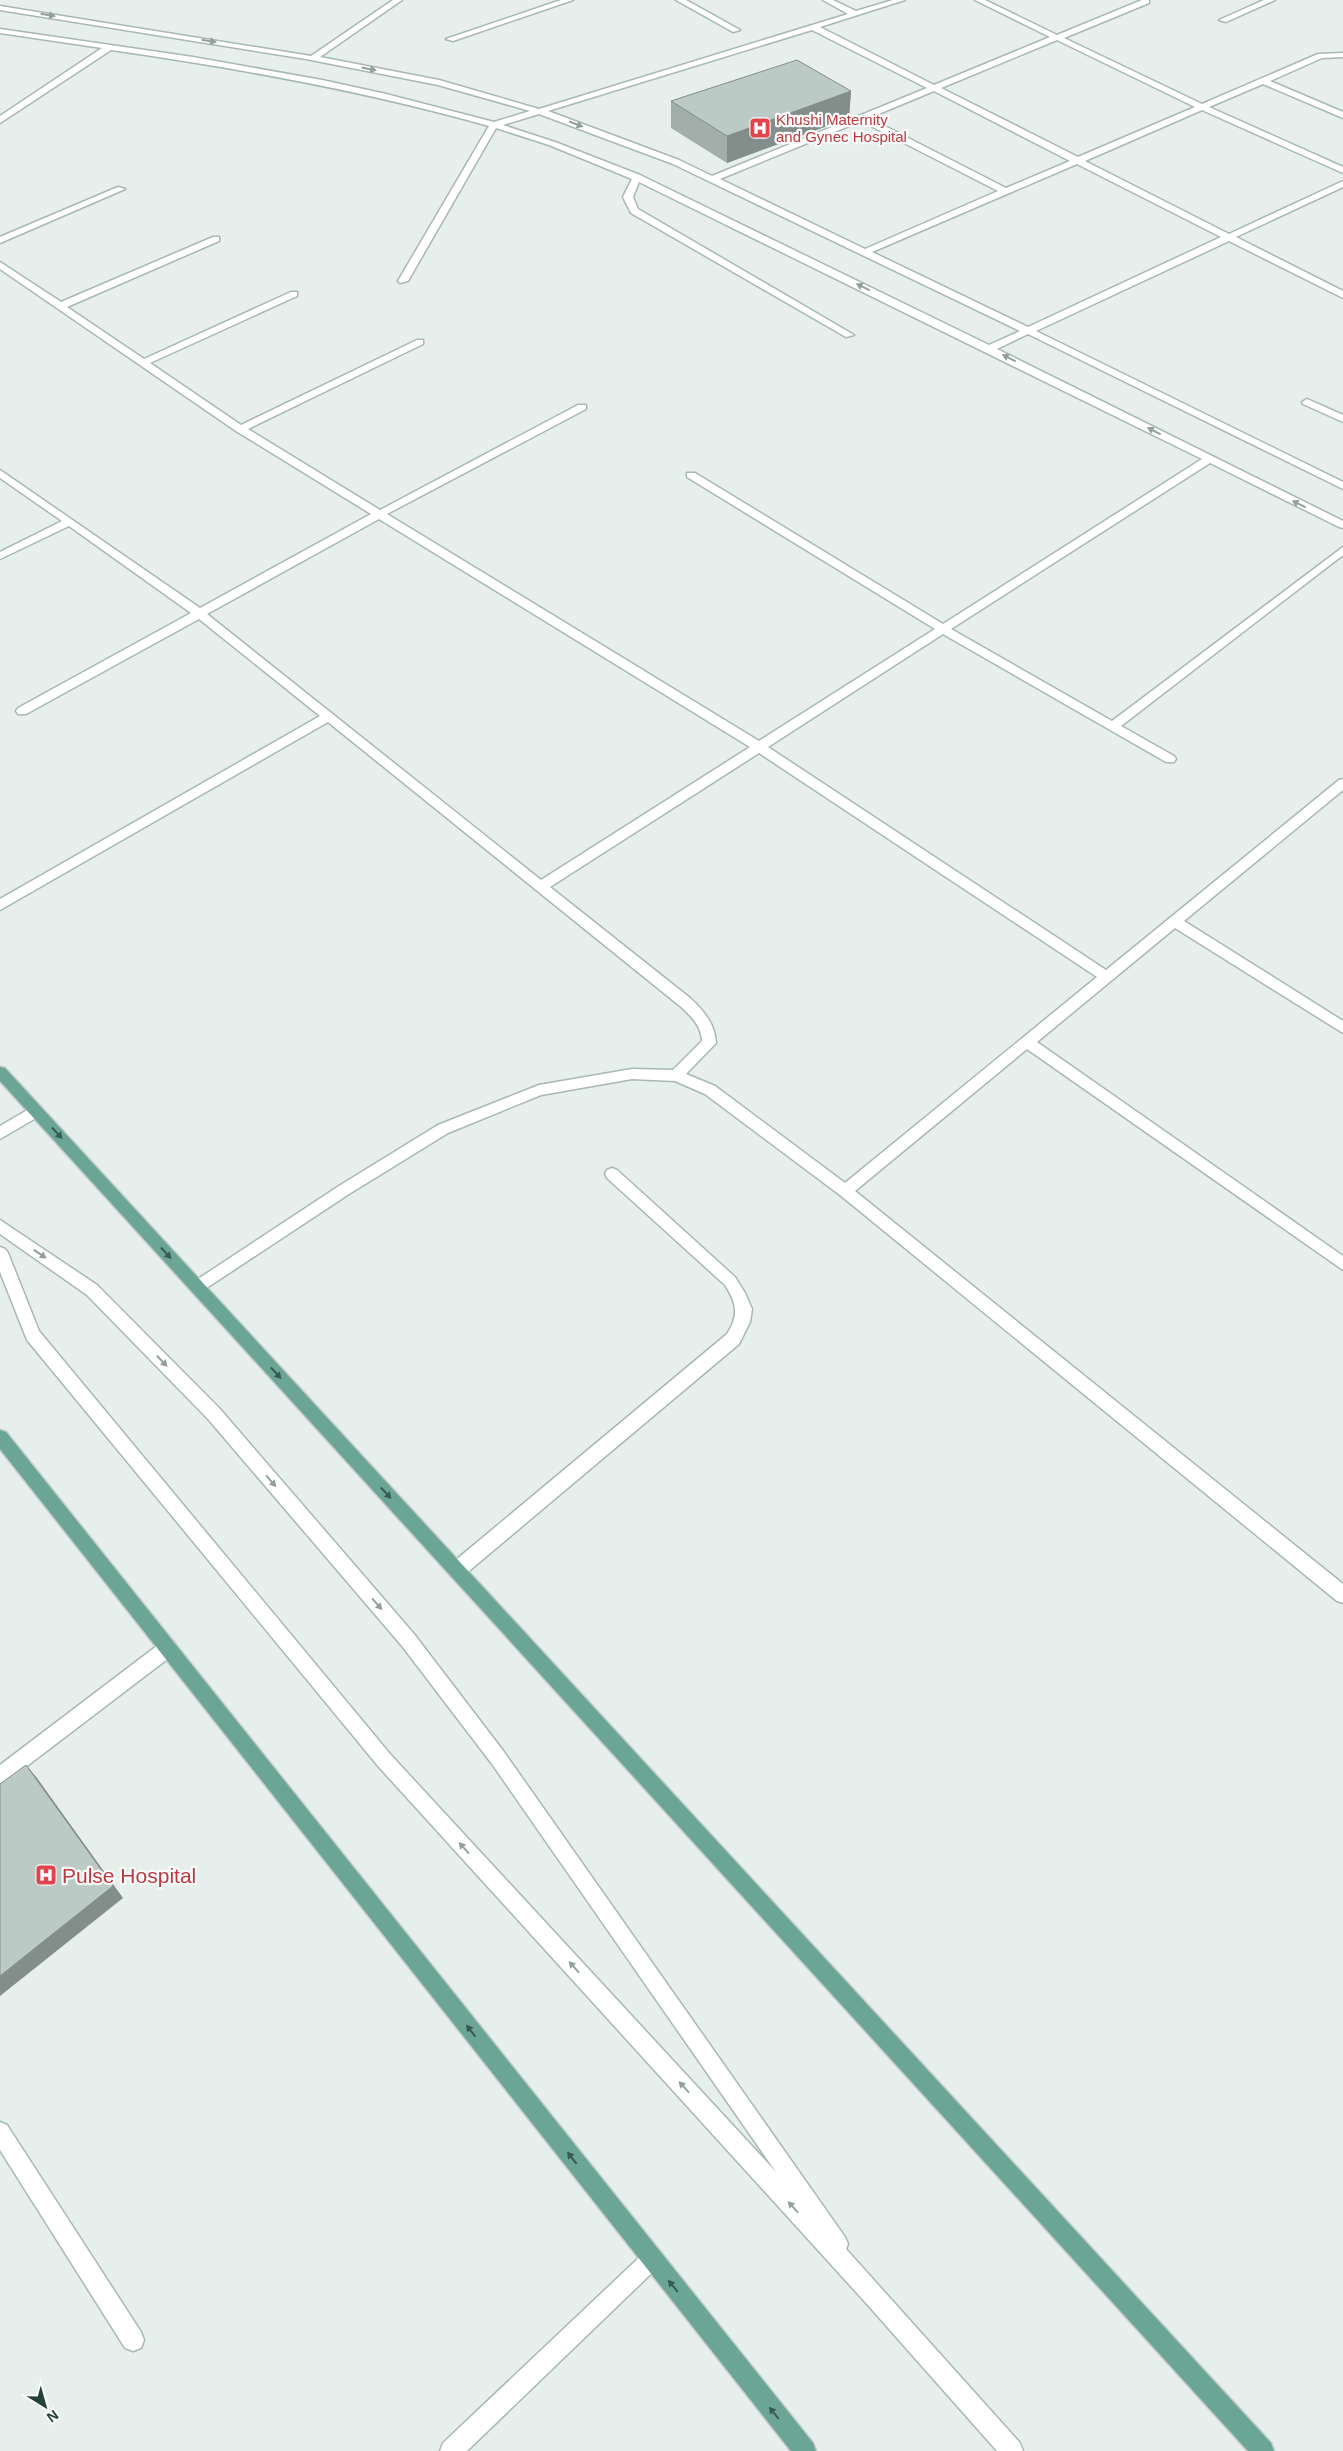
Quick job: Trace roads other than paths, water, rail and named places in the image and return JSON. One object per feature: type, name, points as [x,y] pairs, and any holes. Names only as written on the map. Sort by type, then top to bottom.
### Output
[{"type":"main road","points":[[0,1072],[1263,2451]]},
{"type":"main road","points":[[0,1437],[805,2451]]},
{"type":"street","points":[[313,58],[398,0]]},
{"type":"street","points":[[450,39],[569,0]]},
{"type":"street","points":[[680,0],[736,30]]},
{"type":"street","points":[[827,0],[855,14]]},
{"type":"street","points":[[403,281],[494,125],[901,0]]},
{"type":"street","points":[[979,0],[1202,107],[1343,170]]},
{"type":"street","points":[[713,179],[1059,38],[1146,0]]},
{"type":"street","points":[[1223,20],[1271,0]]},
{"type":"street","points":[[0,8],[313,58],[439,83],[540,111],[676,162],[713,179],[1029,331],[1343,486]]},
{"type":"street","points":[[813,27],[1343,295]]},
{"type":"street","points":[[0,37],[5,31],[286,76],[406,101],[494,125],[637,177],[990,348],[1343,526]]},
{"type":"street","points":[[0,120],[108,48]]},
{"type":"street","points":[[865,252],[1321,56],[1343,55]]},
{"type":"street","points":[[1263,81],[1343,115]]},
{"type":"street","points":[[862,118],[1006,192]]},
{"type":"street","points":[[637,177],[628,197],[634,211],[849,335]]},
{"type":"street","points":[[990,348],[1343,184]]},
{"type":"street","points":[[0,240],[122,189]]},
{"type":"street","points":[[60,306],[216,239]]},
{"type":"street","points":[[0,264],[240,430],[759,747],[1106,976]]},
{"type":"street","points":[[144,363],[294,294]]},
{"type":"street","points":[[240,430],[420,342]]},
{"type":"street","points":[[1307,402],[1343,419]]},
{"type":"street","points":[[22,710],[582,407]]},
{"type":"street","points":[[540,887],[1209,459]]},
{"type":"street","points":[[0,473],[200,614],[702,1017],[709,1031],[709,1043],[676,1076]]},
{"type":"street","points":[[691,475],[943,628],[1170,758]]},
{"type":"street","points":[[0,556],[69,522]]},
{"type":"street","points":[[1113,726],[1343,550]]},
{"type":"street","points":[[0,905],[328,717]]},
{"type":"street","points":[[845,1191],[1343,783]]},
{"type":"street","points":[[1174,921],[1343,1028]]},
{"type":"street","points":[[1027,1042],[1343,1264]]},
{"type":"street","points":[[197,1287],[344,1190],[443,1129],[539,1090],[632,1074],[676,1076],[710,1090],[845,1191],[1343,1595]]},
{"type":"street","points":[[0,1133],[36,1111]]},
{"type":"street","points":[[457,1570],[733,1339],[744,1320],[744,1302],[730,1281],[612,1174]]},
{"type":"street","points":[[0,1226],[92,1290],[214,1414],[408,1640],[498,1758],[874,2294]]},
{"type":"street","points":[[0,1253],[33,1335],[384,1760],[874,2294],[1012,2451]]},
{"type":"street","points":[[0,1776],[168,1648]]},
{"type":"street","points":[[0,2132],[133,2340]]},
{"type":"street","points":[[451,2451],[652,2259]]},
{"type":"place","name":"Khushi Maternity and Gynec Hospital","points":[[760,128]]},
{"type":"place","name":"Pulse Hospital","points":[[46,1875]]}]
